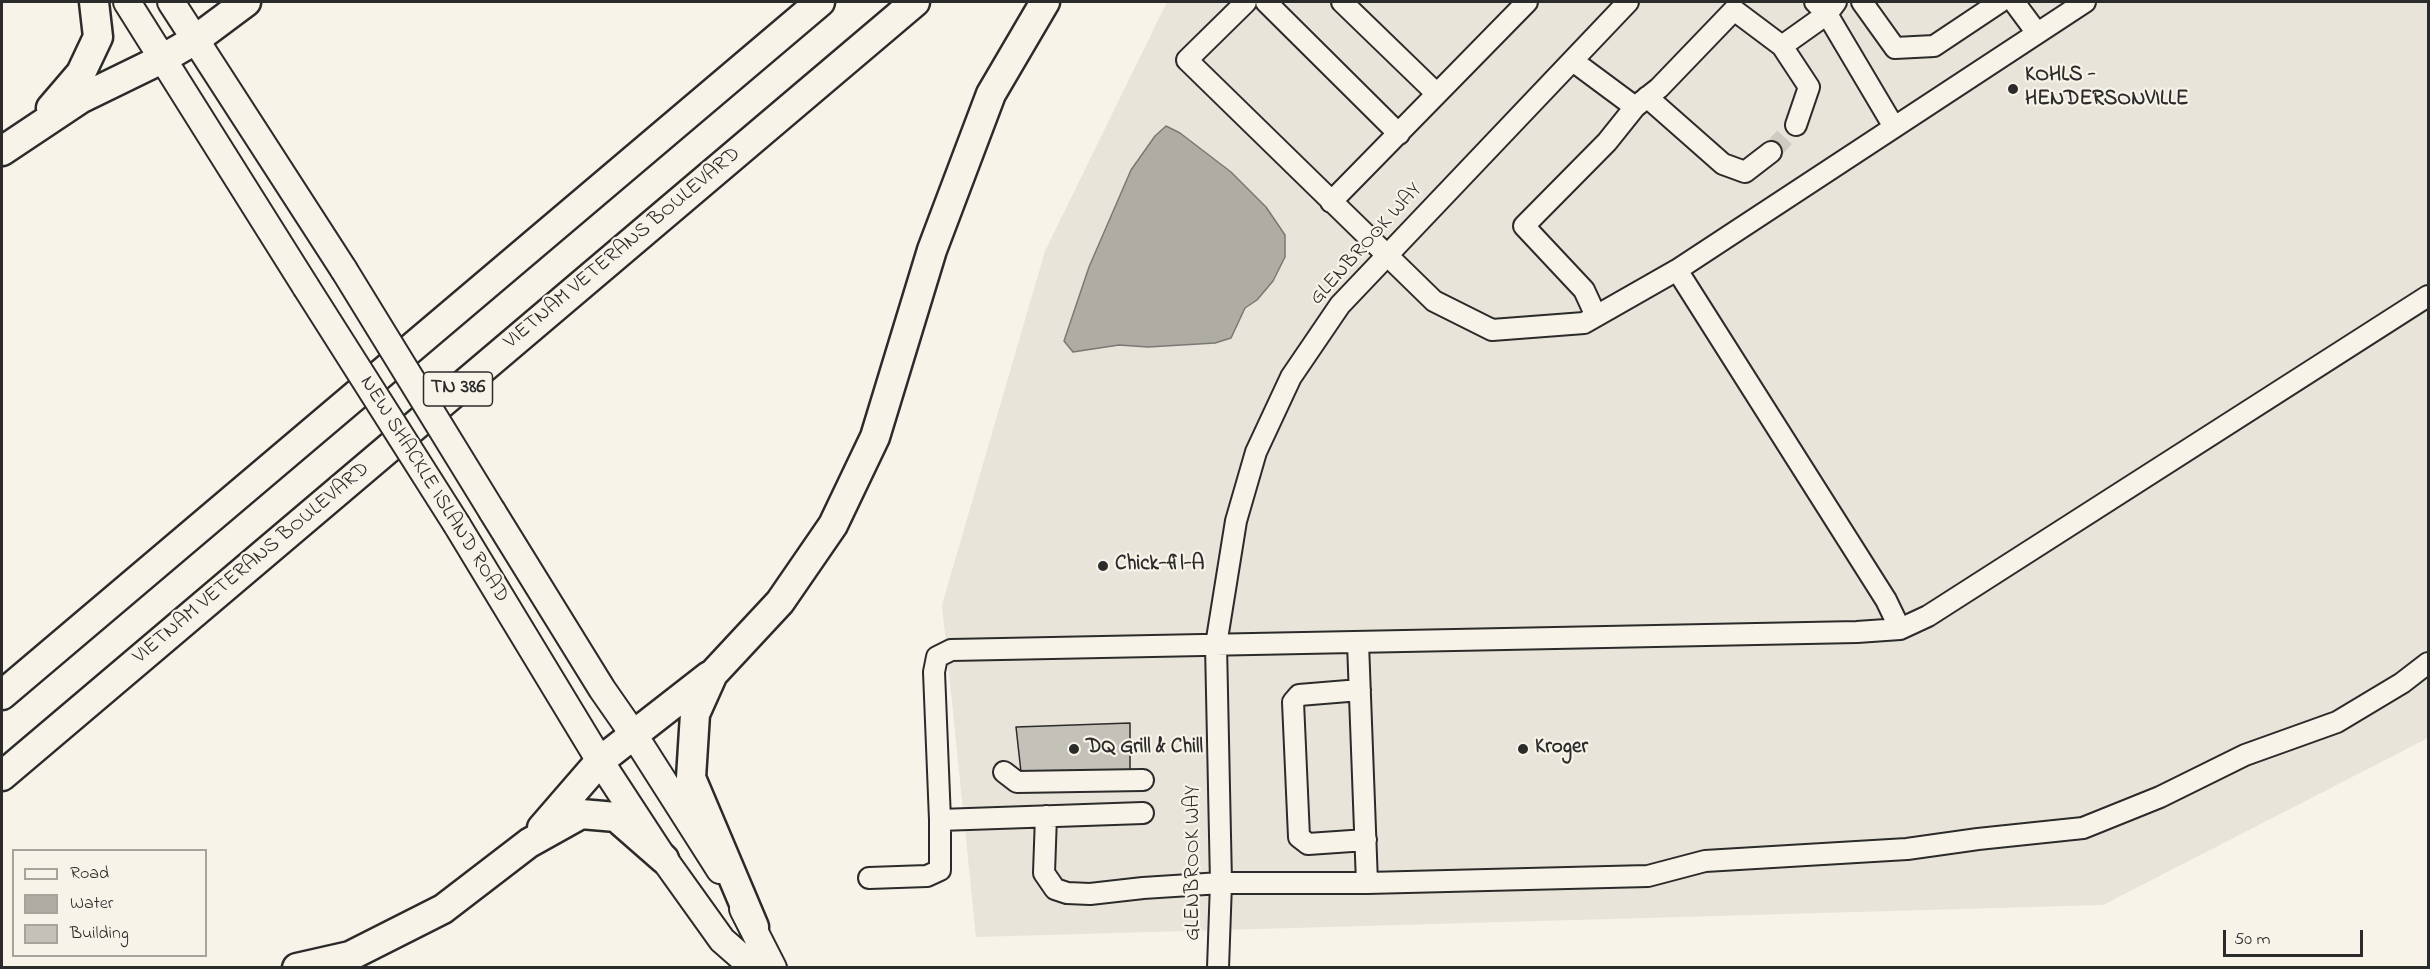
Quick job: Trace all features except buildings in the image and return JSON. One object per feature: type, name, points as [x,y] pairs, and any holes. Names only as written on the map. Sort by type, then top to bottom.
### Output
[{"type":"highway","points":[[2,150],[58,102],[81,73],[98,37],[94,2]]},
{"type":"highway","points":[[2,150],[80,99],[162,59],[195,40],[246,2]]},
{"type":"highway","name":"TN 386","points":[[2,695],[820,2]]},
{"type":"highway","name":"VIETNAM VETERANS BOULEVARD","points":[[2,776],[915,2]]},
{"type":"highway","points":[[529,843],[600,761],[713,674],[780,602],[833,525],[874,437],[932,250],[991,94],[1045,2]]},
{"type":"highway","points":[[713,674],[695,714],[692,778],[754,927]]},
{"type":"highway","points":[[297,968],[350,956],[443,909],[529,843],[581,814],[616,817],[664,859]]},
{"type":"main road","name":"NEW SHACKLE ISLAND ROAD","points":[[127,2],[457,525],[600,761],[664,859],[722,940],[754,968]]},
{"type":"main road","name":"NEW SHACKLE ISLAND ROAD","points":[[171,2],[344,270],[602,689],[704,843],[754,927],[773,968]]},
{"type":"street","points":[[1245,2],[1187,60],[1386,257],[1434,301],[1492,330],[1584,323],[1677,270],[2081,2]]},
{"type":"street","points":[[1266,2],[1399,134]]},
{"type":"street","points":[[1342,2],[1437,94]]},
{"type":"street","points":[[1331,202],[1527,2]]},
{"type":"street","name":"GLENBROOK WAY","points":[[1218,968],[1221,883],[1216,645],[1236,521],[1256,452],[1291,377],[1340,305],[1628,2]]},
{"type":"street","points":[[1862,2],[1895,48],[1934,46],[2000,2]]},
{"type":"street","points":[[2014,2],[2037,33]]},
{"type":"street","points":[[1782,46],[1826,6],[1894,127]]},
{"type":"street","points":[[1596,316],[1584,290],[1524,226],[1607,142],[1641,102],[1659,88],[1734,10],[1782,46],[1809,87],[1796,125]]},
{"type":"street","points":[[1573,61],[1641,102],[1723,164],[1745,172],[1770,152]]},
{"type":"street","points":[[1677,270],[1886,600],[1900,629]]},
{"type":"street","points":[[869,878],[927,876],[940,870],[934,672],[937,657],[951,650],[1857,632],[1900,629],[1928,616],[2428,296]]},
{"type":"street","points":[[1358,643],[1367,883]]},
{"type":"street","points":[[1046,816],[1044,873],[1055,889],[1061,892],[1090,894],[1221,883],[1367,883],[1648,876],[1705,861],[1907,849],[1978,838],[2083,828],[2160,797],[2245,755],[2337,722],[2402,683],[2428,663]]},
{"type":"street","points":[[1360,690],[1299,695],[1293,702],[1299,837],[1308,844],[1366,840]]},
{"type":"street","points":[[1004,772],[1017,782],[1143,780]]},
{"type":"street","points":[[940,820],[1143,813]]},
{"type":"shaded area","points":[[1167,2],[2428,2],[2428,738],[2103,905],[976,937],[942,605],[1045,251]]},
{"type":"water","points":[[1166,126],[1180,133],[1231,172],[1266,207],[1285,235],[1285,257],[1273,281],[1257,300],[1245,308],[1231,338],[1215,343],[1148,347],[1119,345],[1073,352],[1064,341],[1089,267],[1131,170],[1155,136]]},
{"type":"tunnel","points":[[1771,152],[1796,125]]},
{"type":"place","name":"KOHLS - HENDERSONVILLE","points":[[2013,89]]},
{"type":"place","name":"Chick-fil-A","points":[[1103,566]]},
{"type":"place","name":"DQ Grill & Chill","points":[[1074,749]]},
{"type":"place","name":"Kroger","points":[[1523,749]]}]
